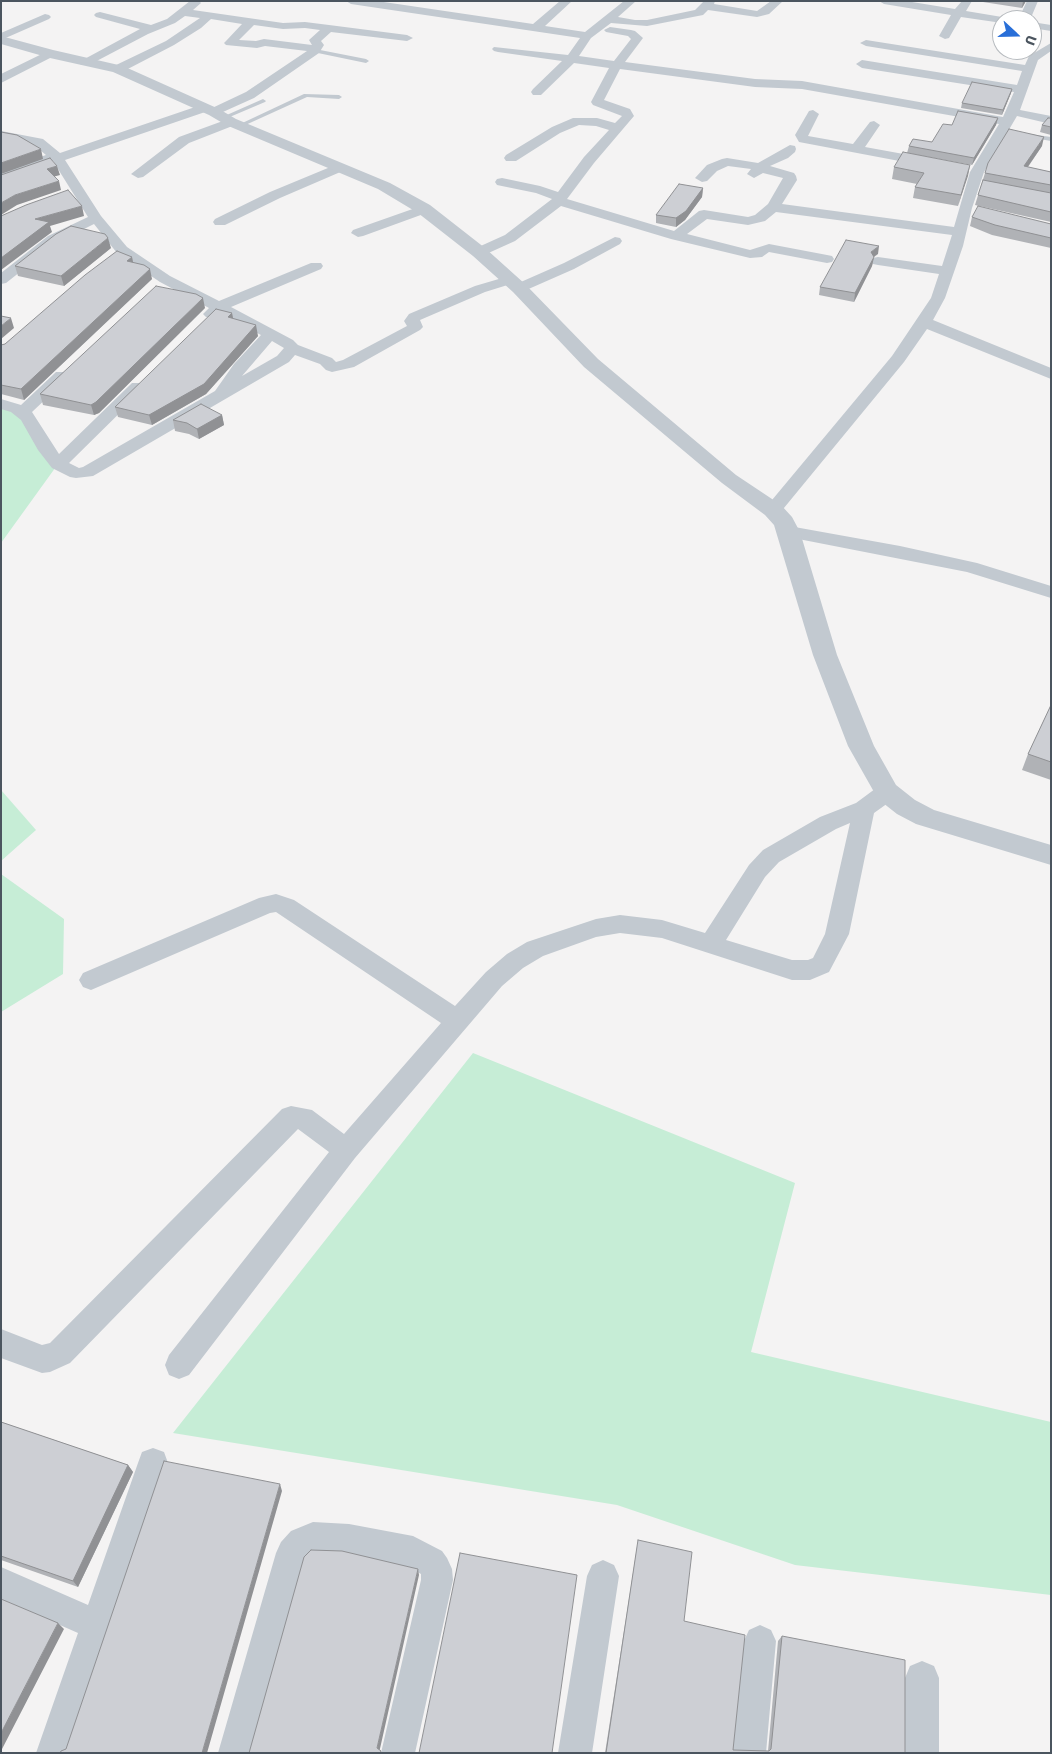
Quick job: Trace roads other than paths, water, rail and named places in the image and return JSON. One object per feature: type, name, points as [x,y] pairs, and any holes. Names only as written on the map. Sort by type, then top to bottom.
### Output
[{"type":"street","points":[[85,62],[152,28],[171,21],[198,1]]},
{"type":"street","points":[[351,1],[537,27],[587,36]]},
{"type":"street","points":[[537,27],[567,1]]},
{"type":"street","points":[[536,92],[571,59],[587,36],[631,1]]},
{"type":"street","points":[[609,20],[647,23],[699,13],[708,4],[757,14],[765,12],[778,1]]},
{"type":"street","points":[[884,1],[992,18]]},
{"type":"street","points":[[945,36],[958,13],[968,1]]},
{"type":"street","points":[[183,12],[283,26],[296,24],[407,38]]},
{"type":"street","points":[[100,15],[152,28]]},
{"type":"street","points":[[118,69],[170,43],[197,26],[209,15]]},
{"type":"street","points":[[1,39],[45,17]]},
{"type":"street","points":[[253,21],[242,29],[230,43],[257,45],[264,42],[316,50]]},
{"type":"street","points":[[138,174],[184,140],[222,117],[316,50],[318,45],[315,40],[330,28]]},
{"type":"street","points":[[479,252],[510,238],[560,199],[589,160],[607,142],[628,114],[598,102],[616,66],[637,38],[631,33],[597,28]]},
{"type":"street","points":[[1,39],[50,54],[118,69],[222,117],[399,193],[424,209],[479,252],[514,284],[591,363],[729,479],[773,510],[789,532],[824,655],[861,746],[887,792],[906,807],[925,817],[1051,855]]},
{"type":"street","points":[[866,43],[1029,69]]},
{"type":"street","points":[[773,510],[898,359],[924,322],[938,298],[965,208],[1012,115],[1033,58],[1050,47]]},
{"type":"street","points":[[498,49],[741,86],[802,85],[1051,120]]},
{"type":"street","points":[[1,79],[50,54]]},
{"type":"street","points":[[862,64],[1012,115],[1051,107]]},
{"type":"street","points":[[813,114],[801,135],[802,138],[945,166]]},
{"type":"street","points":[[1,174],[57,158],[222,117]]},
{"type":"street","points":[[511,158],[556,130],[577,121],[597,122],[617,128]]},
{"type":"street","points":[[856,150],[874,125]]},
{"type":"street","points":[[2,135],[38,142],[57,158],[73,192],[96,218],[118,253],[288,342],[292,348],[326,361],[332,367],[348,364],[389,343],[415,327],[412,321],[414,317],[480,289],[514,284],[569,266],[616,241]]},
{"type":"street","points":[[756,173],[767,162],[786,154],[790,149]]},
{"type":"street","points":[[1,181],[57,158]]},
{"type":"street","points":[[676,236],[704,214],[748,221],[760,218],[773,207],[791,178],[786,174],[756,173],[727,162],[712,168],[702,178]]},
{"type":"street","points":[[220,222],[340,167]]},
{"type":"street","points":[[961,169],[977,181]]},
{"type":"street","points":[[502,182],[540,190],[560,199],[676,236],[750,254],[757,254],[763,249],[769,248],[827,259]]},
{"type":"street","points":[[773,207],[959,232]]},
{"type":"street","points":[[965,208],[981,212]]},
{"type":"street","points":[[358,232],[424,209]]},
{"type":"street","points":[[1,280],[54,239],[96,218]]},
{"type":"street","points":[[878,261],[947,271]]},
{"type":"street","points":[[197,327],[218,307],[316,266]]},
{"type":"street","points":[[151,292],[165,279]]},
{"type":"street","points":[[924,322],[1051,374]]},
{"type":"street","points":[[221,396],[240,367],[270,334]]},
{"type":"street","points":[[1,404],[23,412],[28,417],[46,450],[58,464],[76,473],[95,469],[283,359],[292,348]]},
{"type":"street","points":[[23,412],[73,365]]},
{"type":"street","points":[[58,464],[148,375]]},
{"type":"street","points":[[789,532],[952,564],[1051,592]]},
{"type":"street","points":[[711,944],[757,871],[771,856],[828,824],[864,809],[887,792]]},
{"type":"street","points":[[179,1365],[346,1150],[494,979],[515,961],[535,950],[596,928],[620,924],[637,924],[662,929],[792,970],[810,970],[821,965],[837,934],[864,809]]},
{"type":"street","points":[[91,980],[267,904],[276,903],[286,906],[458,1021]]},
{"type":"street","points":[[1,1343],[42,1359],[50,1358],[60,1353],[291,1117],[303,1118],[346,1150]]},
{"type":"street","points":[[53,1753],[154,1463]]},
{"type":"street","points":[[235,1753],[292,1553],[302,1542],[313,1538],[349,1540],[413,1552],[431,1562],[436,1569],[436,1580],[398,1753]]},
{"type":"street","points":[[575,1753],[603,1576]]},
{"type":"street","points":[[1,1582],[97,1625]]},
{"type":"street","points":[[749,1753],[760,1641]]},
{"type":"street","points":[[922,1678],[922,1753]]},
{"type":"lane","points":[[316,50],[366,61]]},
{"type":"lane","points":[[222,117],[306,95],[339,97]]},
{"type":"lane","points":[[222,117],[263,101]]},
{"type":"lane","points":[[1020,134],[1051,139]]}]
